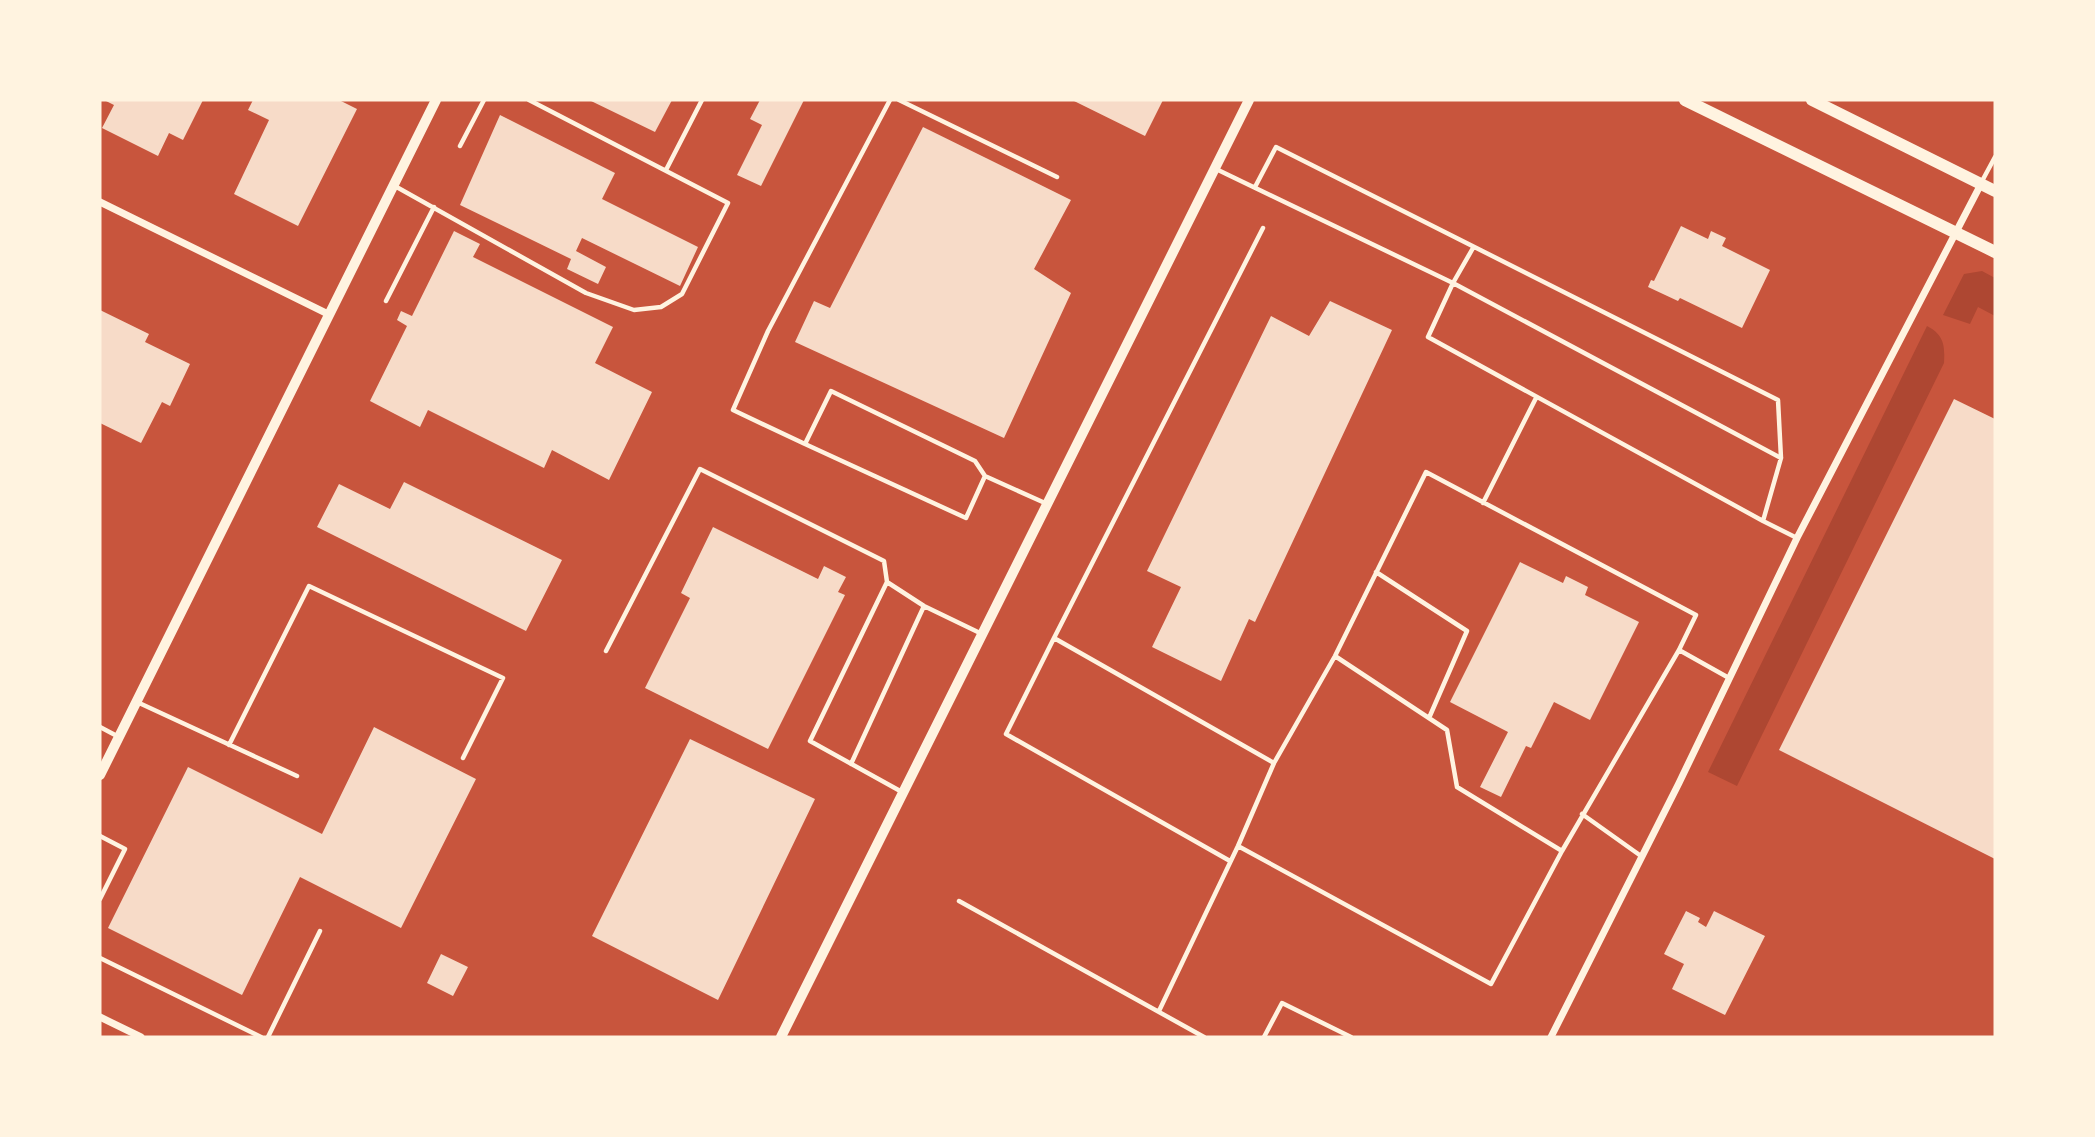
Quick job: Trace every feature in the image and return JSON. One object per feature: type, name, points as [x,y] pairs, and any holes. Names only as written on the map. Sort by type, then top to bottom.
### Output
[{"type":"main road","points":[[1685,100],[1995,252]]},
{"type":"main road","points":[[1812,100],[1995,191]]},
{"type":"street","points":[[100,775],[436,100]]},
{"type":"street","points":[[781,1037],[904,793],[1045,503],[1249,100]]},
{"type":"street","points":[[1551,1037],[1797,538],[1981,184]]},
{"type":"street","points":[[100,202],[328,314]]},
{"type":"street","points":[[100,1017],[141,1037]]},
{"type":"lane","points":[[460,146],[484,100]]},
{"type":"lane","points":[[393,185],[586,293],[634,310],[661,307],[682,294],[728,203],[529,100]]},
{"type":"lane","points":[[666,170],[702,100]]},
{"type":"lane","points":[[890,100],[768,331],[733,410],[966,518],[985,476]]},
{"type":"lane","points":[[899,100],[1057,177]]},
{"type":"lane","points":[[1255,187],[1276,147],[1778,400],[1781,458],[1763,521]]},
{"type":"lane","points":[[1981,184],[1995,157]]},
{"type":"lane","points":[[1215,169],[1453,283],[1781,458]]},
{"type":"lane","points":[[386,301],[434,207]]},
{"type":"lane","points":[[1230,861],[1006,734],[1263,228]]},
{"type":"lane","points":[[1474,247],[1453,283],[1428,337],[1797,538]]},
{"type":"lane","points":[[804,444],[831,391],[975,461],[985,476],[1045,503]]},
{"type":"lane","points":[[1483,503],[1536,398]]},
{"type":"lane","points":[[606,651],[700,469],[884,561],[887,582],[810,741],[904,793]]},
{"type":"lane","points":[[1159,1011],[1238,846],[1274,763],[1335,656],[1426,472],[1696,615],[1679,650],[1582,814],[1491,984],[1238,846]]},
{"type":"lane","points":[[1376,572],[1467,631],[1429,718]]},
{"type":"lane","points":[[887,582],[925,606],[982,634]]},
{"type":"lane","points":[[229,744],[309,586],[503,678],[463,758]]},
{"type":"lane","points":[[851,764],[925,606]]},
{"type":"lane","points":[[1054,638],[1274,763]]},
{"type":"lane","points":[[1679,650],[1729,679]]},
{"type":"lane","points":[[1335,656],[1447,730],[1457,787],[1562,851]]},
{"type":"lane","points":[[136,702],[297,776]]},
{"type":"lane","points":[[100,727],[119,737]]},
{"type":"lane","points":[[1582,814],[1642,857]]},
{"type":"lane","points":[[100,836],[125,849],[100,900]]},
{"type":"lane","points":[[959,901],[1204,1037]]},
{"type":"lane","points":[[268,1037],[320,931]]},
{"type":"lane","points":[[100,958],[261,1037]]},
{"type":"lane","points":[[1264,1037],[1282,1003],[1351,1037]]},
{"type":"shaded area","points":[[1982,271],[1995,278],[1995,316],[1978,307],[1970,324],[1943,315],[1964,274]]},
{"type":"shaded area","points":[[1927,326],[1937,333],[1942,341],[1944,363],[1737,786],[1708,772]]},
{"type":"building","points":[[104,100],[203,100],[183,140],[169,133],[158,156],[102,128],[114,105]]},
{"type":"building","points":[[253,100],[339,100],[357,109],[298,226],[234,194],[269,120],[248,110]]},
{"type":"building","points":[[589,100],[672,100],[655,132]]},
{"type":"building","points":[[760,100],[804,100],[761,186],[737,175],[762,125],[750,119]]},
{"type":"building","points":[[1072,100],[1163,100],[1145,136]]},
{"type":"building","points":[[500,115],[615,173],[602,199],[698,247],[680,286],[582,238],[576,251],[606,267],[598,284],[567,269],[571,259],[460,205]]},
{"type":"building","points":[[923,127],[1071,200],[1034,269],[1071,293],[1004,438],[795,342],[814,301],[830,308]]},
{"type":"building","points":[[1681,226],[1708,239],[1711,231],[1726,238],[1722,246],[1770,270],[1742,328],[1680,298],[1678,301],[1648,287],[1651,280],[1654,281]]},
{"type":"building","points":[[454,231],[480,244],[473,257],[613,327],[595,363],[652,392],[609,480],[552,450],[544,468],[428,410],[420,427],[370,401],[407,326],[397,320],[401,311],[412,316]]},
{"type":"building","points":[[1330,301],[1392,330],[1255,622],[1249,619],[1221,681],[1152,647],[1181,587],[1147,571],[1271,316],[1309,336]]},
{"type":"building","points":[[100,310],[149,334],[145,342],[190,364],[170,406],[162,402],[141,443],[100,423]]},
{"type":"building","points":[[1954,399],[1995,419],[1995,859],[1779,750]]},
{"type":"building","points":[[404,482],[562,560],[526,631],[317,527],[339,484],[390,509]]},
{"type":"building","points":[[713,527],[818,579],[824,566],[846,577],[838,592],[845,595],[768,749],[645,688],[690,598],[681,593]]},
{"type":"building","points":[[1520,562],[1563,583],[1566,576],[1588,587],[1585,595],[1639,622],[1590,720],[1554,702],[1531,748],[1526,746],[1501,797],[1480,787],[1508,732],[1450,702]]},
{"type":"building","points":[[374,727],[476,779],[401,928],[300,877],[242,995],[108,928],[188,767],[322,834]]},
{"type":"building","points":[[690,739],[815,799],[718,1000],[592,936]]},
{"type":"building","points":[[1686,911],[1700,918],[1698,922],[1706,927],[1714,911],[1765,936],[1725,1015],[1672,989],[1684,964],[1664,954]]},
{"type":"building","points":[[441,954],[468,967],[453,996],[427,983]]}]
